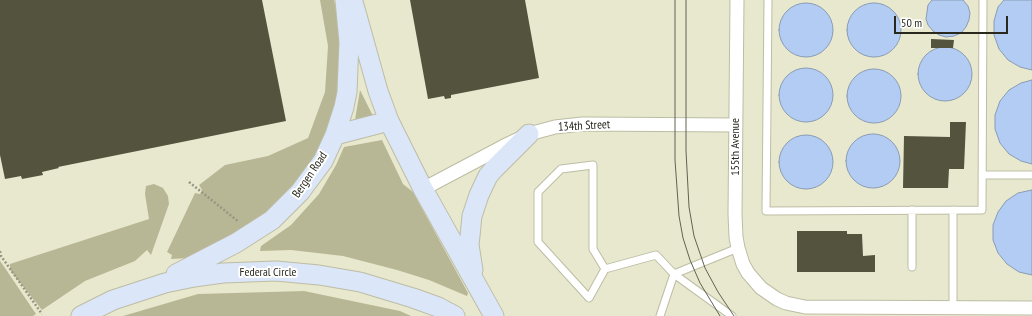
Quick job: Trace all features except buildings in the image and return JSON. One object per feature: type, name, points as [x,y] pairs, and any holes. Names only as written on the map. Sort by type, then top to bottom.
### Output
[{"type":"street","name":"Bergen Road","points":[[165,283],[169,276],[190,268],[262,227],[292,202],[309,182],[322,161],[335,135],[344,107],[349,77],[349,42],[345,0]]},
{"type":"street","points":[[353,0],[378,90],[389,121],[403,152],[494,316]]},
{"type":"street","name":"155th Avenue","points":[[736,0],[735,214],[738,248],[748,273],[761,288],[777,299],[786,303],[805,307],[953,308]]},
{"type":"street","points":[[335,135],[389,121]]},
{"type":"street","name":"134th Street","points":[[423,189],[529,134],[555,127],[571,124],[736,125]]},
{"type":"street","points":[[476,285],[470,255],[470,236],[472,216],[479,195],[488,176],[529,134]]},
{"type":"street","name":"Federal Circle","points":[[82,316],[114,300],[165,283],[194,277],[236,272],[305,273],[373,285],[426,303],[455,316]]},
{"type":"street","points":[[953,308],[1032,308]]},
{"type":"lane","points":[[768,0],[766,211],[982,210],[983,0]]},
{"type":"lane","points":[[605,269],[593,249],[593,166],[560,169],[538,192],[538,242],[589,298],[605,269],[656,255],[674,274],[732,316]]},
{"type":"lane","points":[[982,175],[1032,176]]},
{"type":"lane","points":[[912,210],[912,267]]},
{"type":"lane","points":[[953,210],[953,308]]},
{"type":"lane","points":[[660,316],[674,274],[738,248]]},
{"type":"path","points":[[189,182],[244,226]]},
{"type":"path","points":[[0,251],[1,256],[42,314]]},
{"type":"green space","points":[[320,0],[334,0],[338,20],[341,67],[333,118],[308,175],[276,211],[241,233],[190,258],[171,259],[172,255],[167,252],[195,193],[200,194],[202,190],[199,185],[225,165],[268,156],[308,138],[325,92],[328,46]]},
{"type":"green space","points":[[360,90],[373,116],[355,120]]},
{"type":"green space","points":[[382,140],[403,184],[413,192],[468,293],[467,296],[429,280],[343,256],[291,250],[260,251],[261,246],[291,225],[319,194],[336,165],[344,147]]},
{"type":"green space","points":[[154,184],[163,188],[168,196],[169,204],[151,255],[147,250],[135,261],[85,281],[42,310],[10,270],[10,264],[149,219],[145,194],[146,186]]},
{"type":"green space","points":[[0,261],[36,314],[33,316],[0,316]]},
{"type":"green space","points":[[304,291],[400,311],[411,316],[123,316],[198,294]]},
{"type":"water","points":[[932,0],[963,0],[968,6],[970,13],[966,27],[961,33],[946,37],[933,31],[928,25],[926,19],[928,5]]},
{"type":"water","points":[[1004,0],[1032,0],[1032,70],[1020,67],[1008,60],[999,49],[994,35],[994,21],[998,7]]},
{"type":"water","points":[[801,3],[811,3],[821,7],[829,15],[833,25],[833,35],[829,45],[821,53],[811,57],[801,57],[791,53],[783,45],[779,35],[779,25],[783,15],[791,7]]},
{"type":"water","points":[[869,3],[879,3],[889,7],[897,15],[901,25],[901,35],[897,45],[889,53],[879,57],[869,57],[859,53],[851,45],[847,35],[847,25],[851,15],[859,7]]},
{"type":"water","points":[[940,47],[950,47],[960,51],[968,59],[972,69],[972,79],[968,89],[960,97],[950,101],[940,101],[930,97],[922,89],[918,79],[918,69],[922,59],[930,51]]},
{"type":"water","points":[[801,68],[811,68],[821,72],[829,80],[833,90],[833,100],[829,110],[821,118],[811,122],[801,122],[791,118],[783,110],[779,100],[779,90],[783,80],[791,72]]},
{"type":"water","points":[[869,69],[879,69],[889,73],[897,81],[901,91],[901,101],[897,111],[889,119],[879,123],[869,123],[859,119],[851,111],[847,101],[847,91],[851,81],[859,73]]},
{"type":"water","points":[[1032,80],[1032,164],[1021,161],[1009,154],[1000,143],[995,129],[995,115],[1000,101],[1009,90],[1021,83]]},
{"type":"water","points":[[868,134],[878,134],[888,138],[896,146],[900,156],[900,166],[896,176],[888,184],[878,188],[868,188],[858,184],[850,176],[846,166],[846,156],[850,146],[858,138]]},
{"type":"water","points":[[801,135],[811,135],[821,139],[829,147],[833,157],[833,167],[829,177],[821,185],[811,189],[801,189],[791,185],[783,177],[779,167],[779,157],[783,147],[791,139]]},
{"type":"water","points":[[1032,190],[1032,275],[1019,272],[1007,264],[998,253],[993,240],[993,225],[998,212],[1006,201],[1018,193]]},
{"type":"tram line","points":[[675,0],[675,160],[679,216],[683,238],[690,260],[700,283],[720,316]]},
{"type":"tram line","points":[[686,0],[686,151],[689,207],[694,236],[705,268],[718,292],[734,316]]}]
